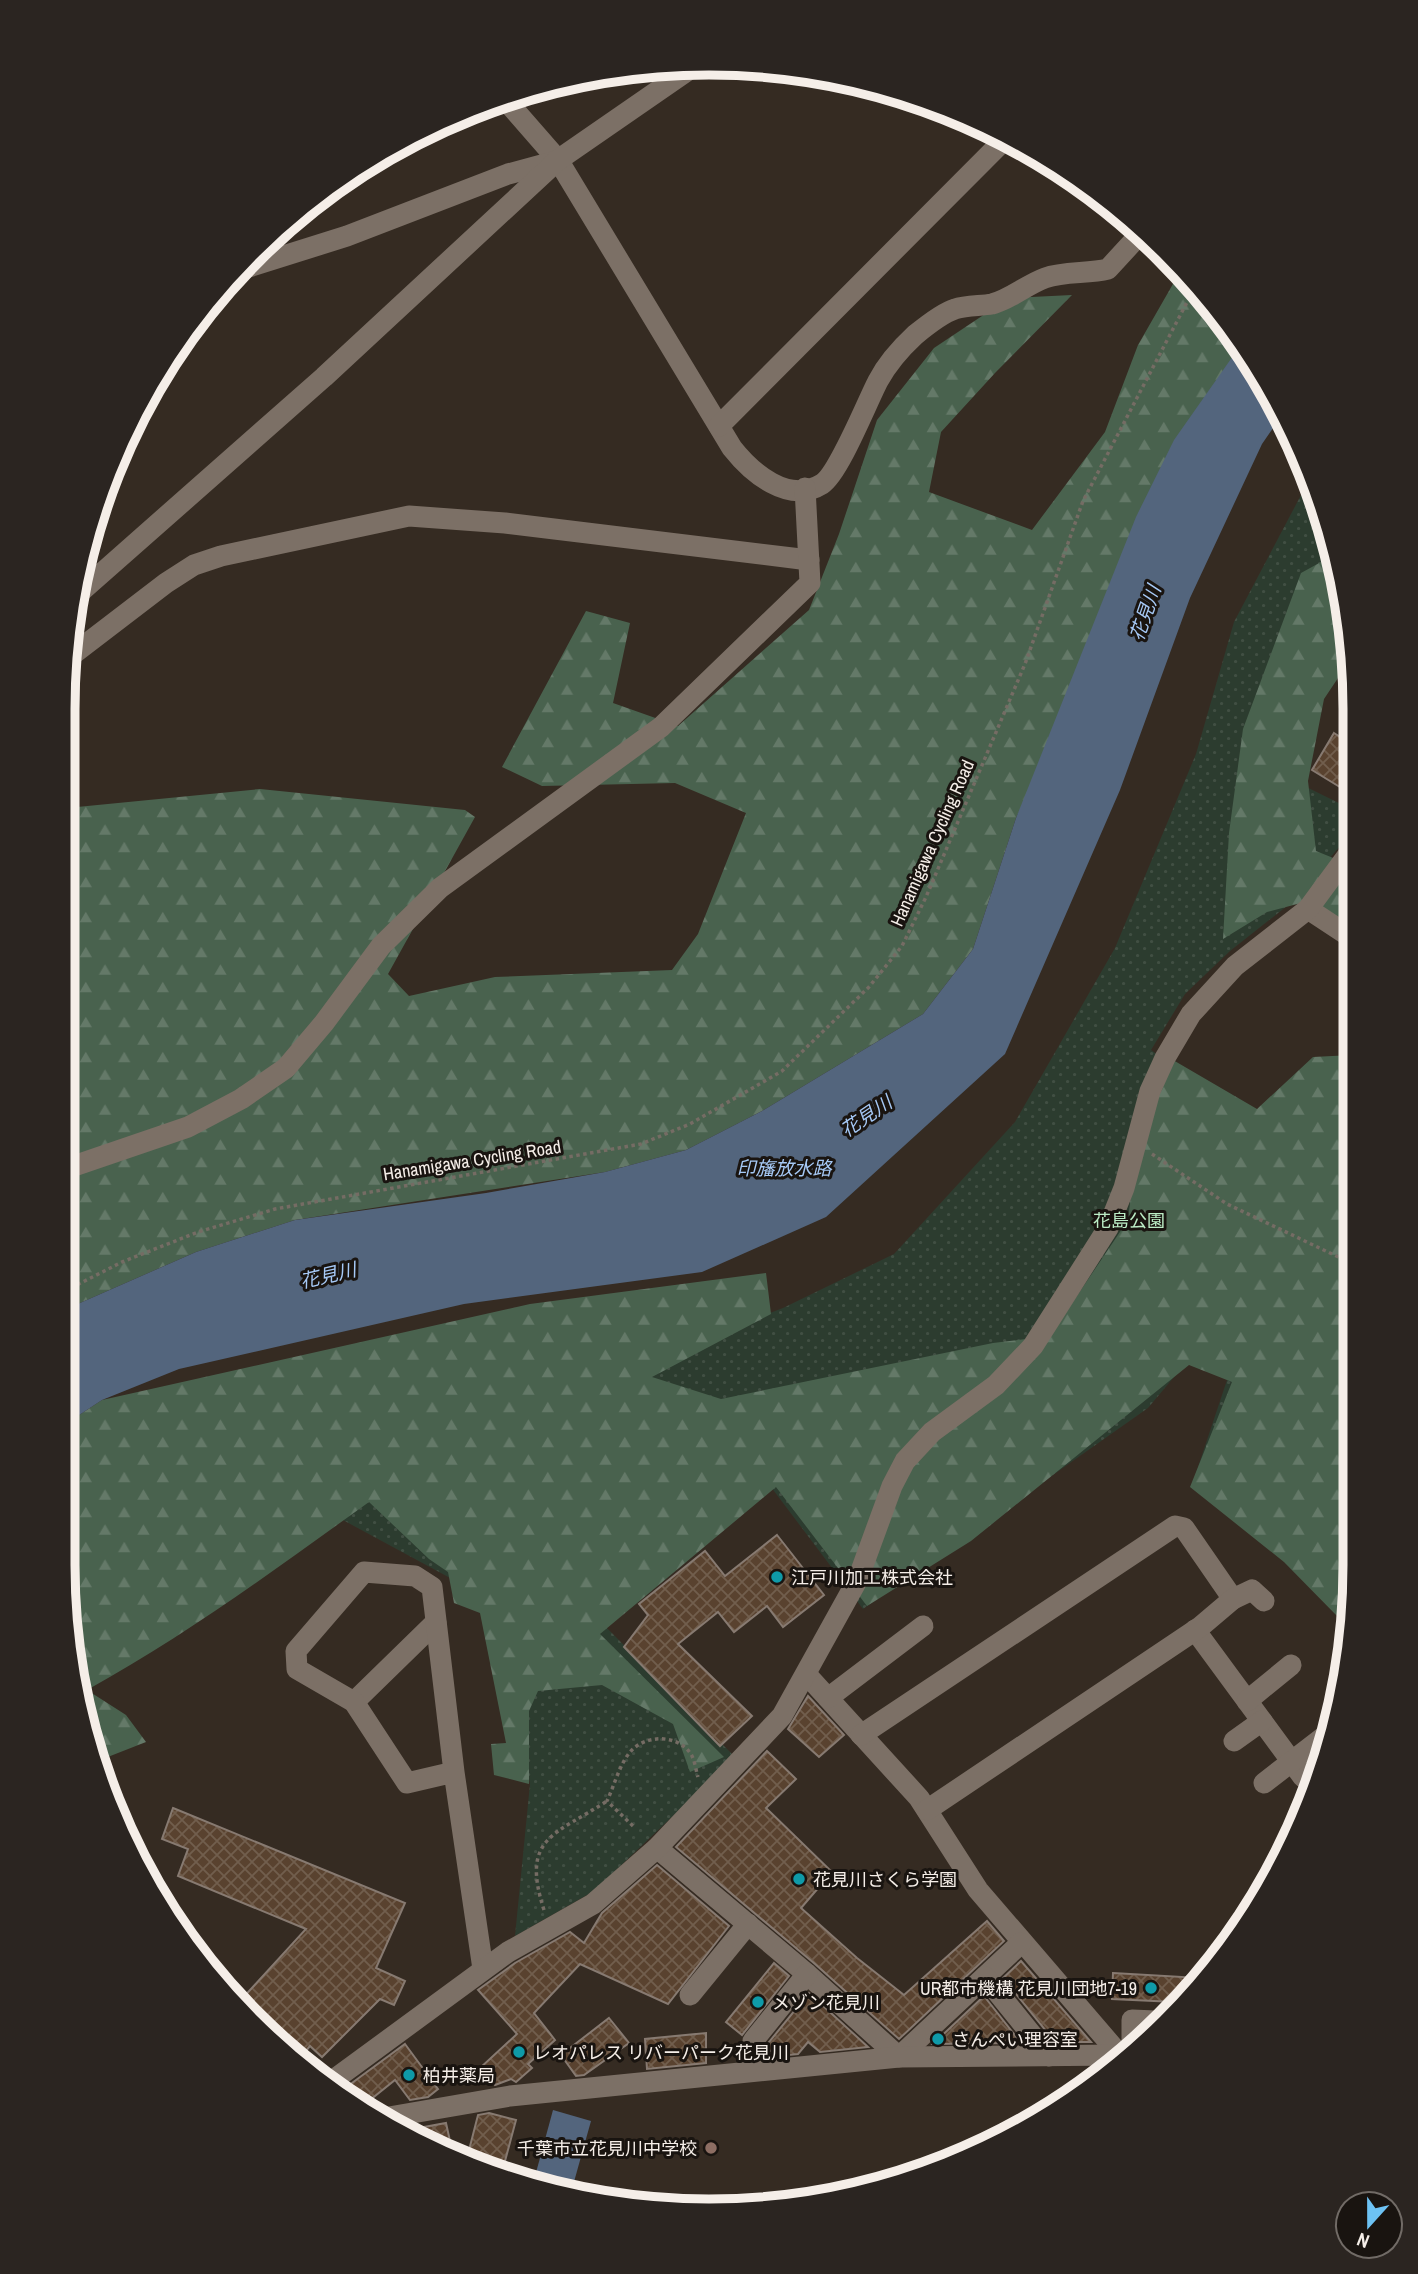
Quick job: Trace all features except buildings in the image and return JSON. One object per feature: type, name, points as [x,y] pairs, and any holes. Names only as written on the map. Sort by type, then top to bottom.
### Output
[{"type":"street","points":[[87,586],[324,377],[558,160],[679,76]]},
{"type":"street","points":[[517,105],[558,160],[719,426],[749,469],[763,480],[779,486],[805,488],[824,483],[835,468],[880,377],[914,336],[955,309],[1000,301],[1048,277],[1108,269],[1135,240]]},
{"type":"street","points":[[719,426],[998,146]]},
{"type":"street","points":[[258,264],[347,236],[508,174],[558,160]]},
{"type":"street","points":[[75,1166],[188,1127],[241,1099],[286,1068],[324,1023],[381,946],[440,888],[661,727],[810,583],[805,488]]},
{"type":"street","points":[[79,650],[194,565],[221,556],[409,516],[505,523],[809,560]]},
{"type":"street","points":[[337,2078],[483,1969],[593,1904],[657,1847],[782,1716],[858,1579],[892,1486],[905,1461],[932,1432],[996,1385],[1033,1346],[1108,1228],[1124,1188],[1160,1069],[1191,1014],[1236,966],[1308,909],[1343,862]]},
{"type":"street","points":[[1308,909],[1343,932]]},
{"type":"street","points":[[861,1735],[1175,1526],[1184,1528],[1233,1599]]},
{"type":"street","points":[[454,1772],[407,1783],[354,1702],[297,1669],[296,1651],[364,1572],[415,1576],[432,1587],[454,1772],[483,1969]]},
{"type":"street","points":[[927,1810],[1195,1630],[1233,1599],[1252,1590],[1264,1601]]},
{"type":"street","points":[[354,1702],[436,1622]]},
{"type":"street","points":[[828,1698],[923,1626]]},
{"type":"street","points":[[1195,1630],[1298,1770]]},
{"type":"street","points":[[1247,1702],[1291,1665]]},
{"type":"street","points":[[806,1674],[927,1810],[958,1863],[1021,1943],[1115,2051]]},
{"type":"street","points":[[1234,1741],[1262,1721]]},
{"type":"street","points":[[1264,1783],[1298,1770],[1315,1749]]},
{"type":"street","points":[[657,1847],[807,1974],[899,2057]]},
{"type":"street","points":[[690,1995],[748,1924]]},
{"type":"street","points":[[899,2057],[1021,1943]]},
{"type":"street","points":[[753,2041],[807,1974]]},
{"type":"street","points":[[985,1977],[1049,2056]]},
{"type":"street","points":[[1132,2036],[1132,2020],[1149,2021]]},
{"type":"street","points":[[396,2116],[510,2095],[899,2057],[1110,2055]]},
{"type":"path","name":"Hanamigawa Cycling Road","points":[[75,1286],[122,1262],[198,1232],[275,1209],[641,1144],[690,1124],[739,1097],[791,1063],[869,987],[902,946],[926,897],[1025,664],[1083,501],[1190,297]]},
{"type":"path","points":[[1134,1148],[1147,1151],[1227,1204],[1343,1259]]},
{"type":"path","points":[[550,1928],[536,1883],[537,1865],[546,1838],[570,1820],[585,1815],[607,1801],[629,1753],[640,1743],[664,1738],[683,1746],[692,1756],[703,1800]]},
{"type":"path","points":[[607,1801],[633,1826]]},
{"type":"green space","points":[[1175,280],[1212,323],[1235,356],[1016,818],[973,949],[923,1014],[762,1111],[686,1150],[605,1172],[295,1220],[196,1252],[75,1305],[75,807],[260,789],[465,810],[475,817],[388,974],[409,996],[495,977],[672,970],[698,934],[746,813],[675,783],[542,786],[502,767],[586,611],[630,623],[613,703],[678,726],[809,610],[839,534],[877,420],[934,348],[1009,298],[1072,295],[941,432],[929,492],[1032,530],[1105,432],[1138,345]]},
{"type":"green space","name":"花島公園","points":[[1304,490],[1329,578],[1280,774],[1343,805],[1343,843],[1292,902],[1230,951],[1185,994],[1151,1050],[1343,1189],[1343,1210],[1193,1482],[1228,1377],[1190,1358],[1148,1408],[863,1609],[771,1487],[599,1620],[735,1757],[594,1891],[515,1936],[530,1784],[509,1678],[489,1599],[317,1506],[75,1562],[75,1459],[110,1429],[648,1360],[783,1308],[894,1254],[1015,1122],[1115,948],[1196,754],[1234,622]]},
{"type":"green space","points":[[1325,560],[1337,626],[1341,673],[1324,699],[1308,781],[1316,851],[1343,862],[1343,925],[1301,903],[1267,912],[1223,939],[1229,833],[1243,729],[1301,573]]},
{"type":"green space","name":"花島公園","points":[[1343,1055],[1343,1565],[1340,1616],[1284,1562],[1190,1487],[1232,1382],[1189,1365],[971,1541],[867,1606],[776,1487],[600,1634],[724,1757],[690,1772],[673,1724],[602,1685],[538,1691],[529,1711],[529,1784],[494,1775],[491,1744],[506,1743],[480,1613],[454,1603],[448,1572],[429,1559],[369,1502],[196,1624],[87,1690],[81,1648],[75,1565],[75,1418],[102,1400],[530,1304],[766,1273],[771,1314],[652,1377],[721,1399],[993,1343],[1050,1336],[1128,1220],[1139,1126],[1173,1060],[1257,1109],[1313,1057]]},
{"type":"green space","name":"花島公園","points":[[87,1690],[126,1715],[146,1742],[106,1758]]},
{"type":"water","name":"印旛放水路","points":[[1234,354],[1275,425],[1262,444],[1190,598],[1120,790],[1005,1054],[826,1217],[702,1272],[464,1304],[179,1369],[102,1400],[75,1418],[75,1305],[196,1252],[295,1220],[486,1193],[605,1172],[686,1150],[762,1111],[923,1014],[973,949],[1016,818],[1136,517],[1174,440]]},
{"type":"water","points":[[553,2110],[591,2121],[573,2184],[536,2174]]},
{"type":"place","name":"江戸川加工株式会社","points":[[777,1577]]},
{"type":"place","name":"花見川さくら学園","points":[[799,1879]]},
{"type":"place","name":"UR都市機構 花見川団地7-19","points":[[1151,1988]]},
{"type":"place","name":"メゾン花見川","points":[[758,2002]]},
{"type":"place","name":"さんぺい理容室","points":[[938,2039]]},
{"type":"place","name":"レオパレス リバーパーク花見川","points":[[519,2052]]},
{"type":"place","name":"柏井薬局","points":[[409,2075]]},
{"type":"place","name":"千葉市立花見川中学校","points":[[711,2148]]},
{"type":"water label","name":"花見川","points":[[1145,613]]},
{"type":"water label","name":"花見川","points":[[866,1116]]},
{"type":"water label","name":"花見川","points":[[328,1275]]}]
